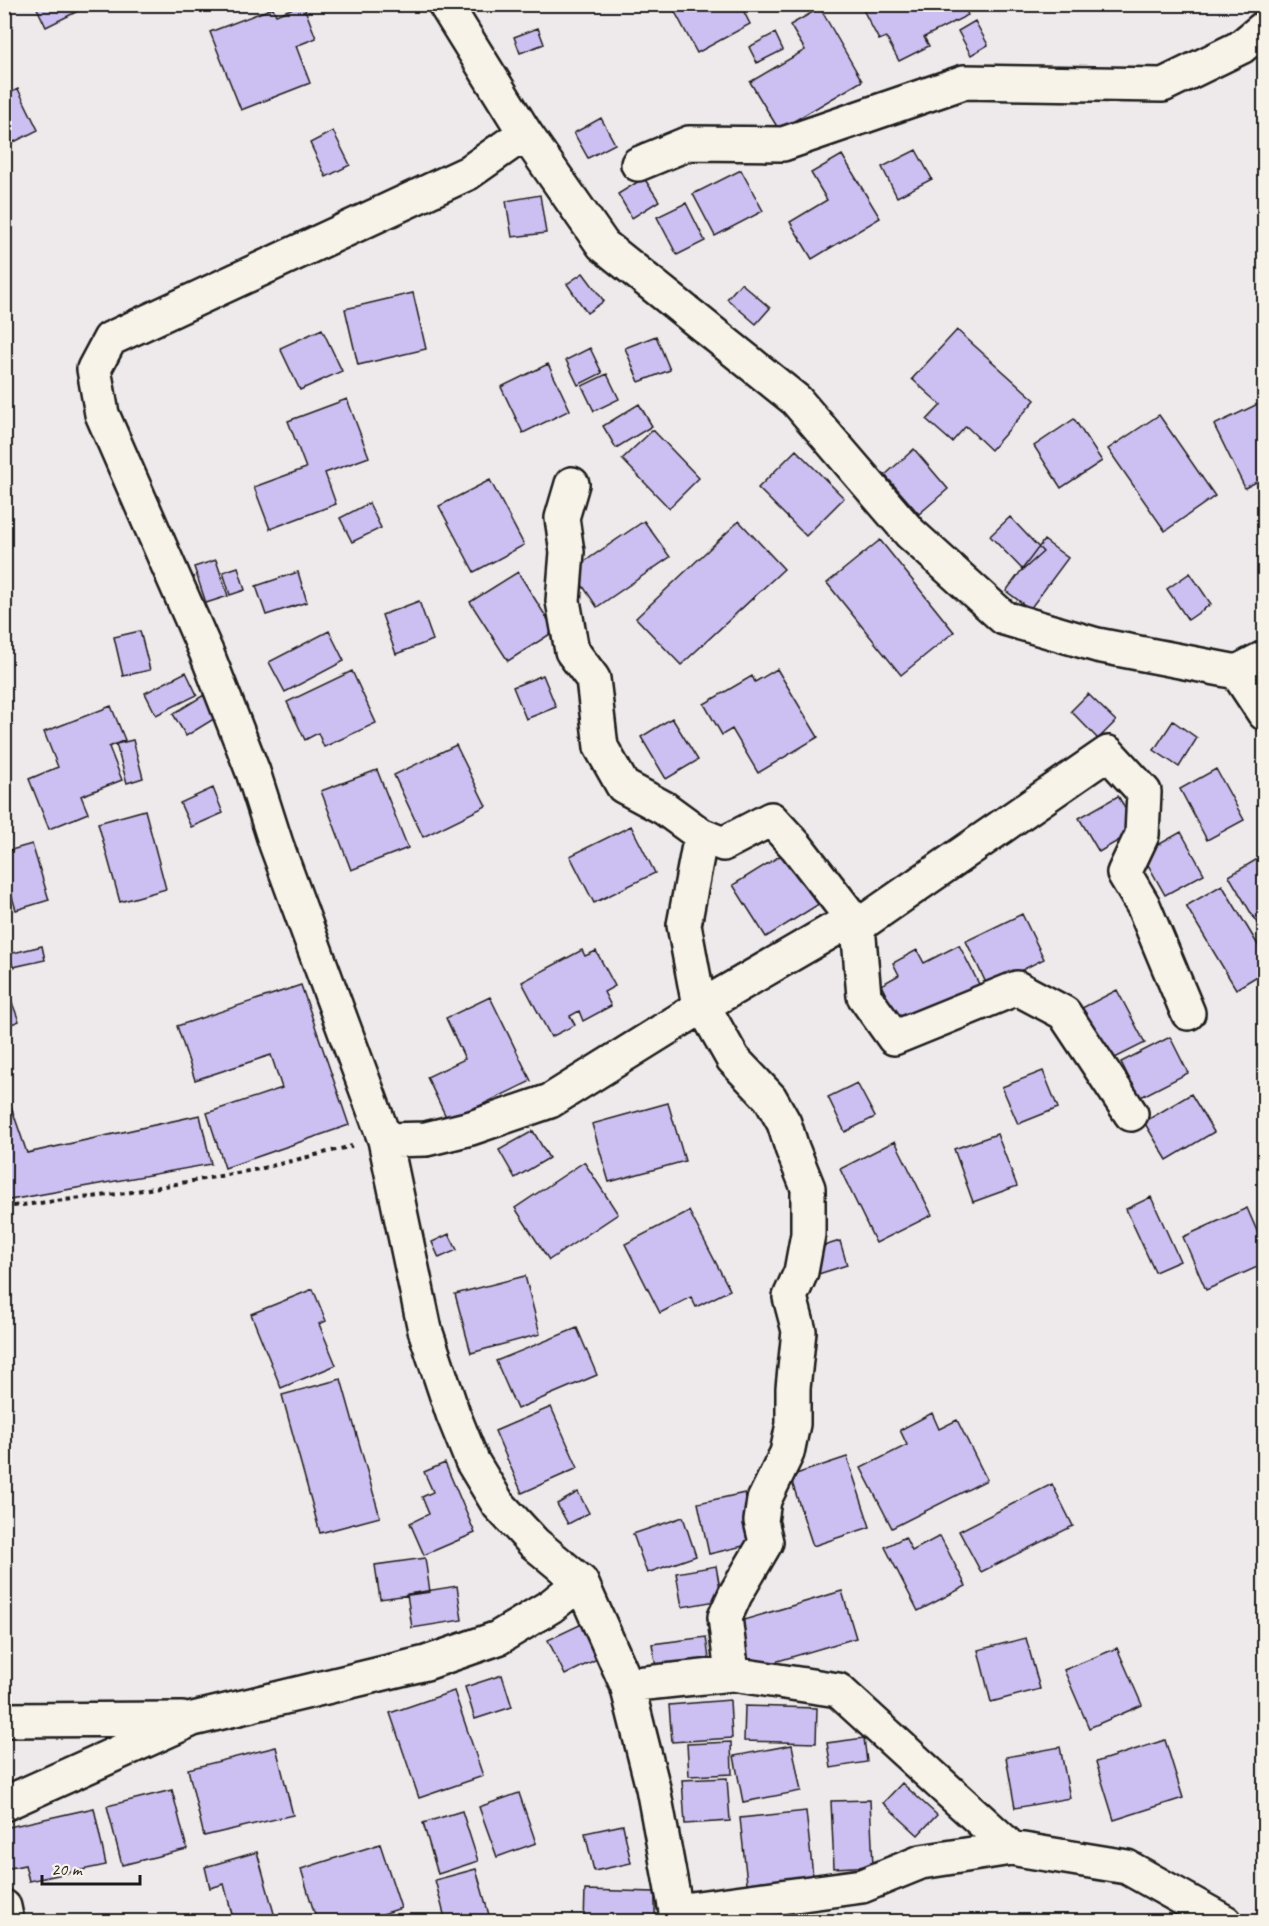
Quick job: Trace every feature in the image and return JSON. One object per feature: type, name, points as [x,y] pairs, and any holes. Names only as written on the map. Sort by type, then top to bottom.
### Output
[{"type":"street","points":[[445,4],[525,133],[603,245],[796,400],[910,533],[1004,618],[1097,645],[1251,665],[1264,713]]},
{"type":"street","points":[[638,164],[689,143],[783,144],[964,82],[1163,86],[1241,47],[1264,28]]},
{"type":"street","points":[[525,133],[468,173],[110,339],[94,369],[102,414],[216,675],[385,1140],[424,1330],[472,1461],[498,1504],[534,1543],[581,1582],[627,1685],[653,1788],[676,1916],[862,1886],[921,1862],[1011,1848],[1127,1867],[1225,1922]]},
{"type":"street","points":[[572,484],[562,518],[567,552],[563,601],[572,651],[593,679],[602,747],[623,786],[664,808],[701,835],[723,844],[771,819],[796,846],[858,926],[864,996],[894,1038],[1017,988],[1064,1013],[1131,1114]]},
{"type":"street","points":[[385,1140],[426,1139],[448,1134],[550,1101],[704,1005],[840,926],[858,926],[1108,753],[1144,792],[1142,835],[1124,873],[1143,904],[1188,1013]]},
{"type":"street","points":[[701,835],[684,925],[698,994],[733,1059],[770,1098],[784,1123],[808,1188],[808,1234],[801,1272],[790,1297],[799,1331],[793,1388],[793,1424],[787,1453],[764,1500],[761,1521],[766,1542],[725,1617],[732,1674]]},
{"type":"street","points":[[4,1804],[193,1719],[426,1663],[498,1638],[551,1606],[581,1582]]},
{"type":"street","points":[[627,1685],[732,1674],[838,1690],[1011,1848]]},
{"type":"street","points":[[4,1720],[193,1719]]},
{"type":"street","points":[[4,1906],[7,1922]]},
{"type":"path","points":[[4,1207],[138,1191],[259,1169],[342,1148],[385,1140]]},
{"type":"building","points":[[35,4],[92,4],[46,27]]},
{"type":"building","points":[[303,4],[316,38],[296,46],[310,83],[241,110],[210,32],[273,8],[276,15]]},
{"type":"building","points":[[685,4],[740,4],[750,24],[697,53],[674,10]]},
{"type":"building","points":[[860,4],[962,4],[968,15],[924,37],[929,46],[899,61],[886,37],[879,40]]},
{"type":"building","points":[[820,8],[862,81],[779,130],[750,82],[805,50],[790,25]]},
{"type":"building","points":[[975,21],[988,45],[971,55],[958,31]]},
{"type":"building","points":[[538,28],[544,44],[520,53],[514,37]]},
{"type":"building","points":[[775,33],[783,50],[757,63],[749,47]]},
{"type":"building","points":[[18,89],[38,130],[4,147],[4,96]]},
{"type":"building","points":[[601,118],[615,144],[588,158],[574,133]]},
{"type":"building","points":[[333,131],[350,165],[326,177],[310,143]]},
{"type":"building","points":[[916,150],[932,179],[897,197],[882,167]]},
{"type":"building","points":[[842,155],[880,218],[812,259],[790,222],[827,200],[811,173]]},
{"type":"building","points":[[741,170],[763,211],[715,236],[693,194]]},
{"type":"building","points":[[644,178],[659,201],[632,218],[618,194]]},
{"type":"building","points":[[540,195],[546,233],[512,237],[506,201]]},
{"type":"building","points":[[686,203],[705,241],[677,255],[657,217]]},
{"type":"building","points":[[583,273],[604,301],[587,313],[567,284]]},
{"type":"building","points":[[741,283],[770,308],[756,324],[727,299]]},
{"type":"building","points":[[413,293],[426,349],[358,365],[345,309]]},
{"type":"building","points":[[322,329],[342,371],[300,390],[280,348]]},
{"type":"building","points":[[957,330],[1035,400],[991,450],[966,426],[952,442],[927,420],[941,405],[912,379]]},
{"type":"building","points":[[656,336],[670,370],[639,382],[625,348]]},
{"type":"building","points":[[590,348],[602,373],[578,385],[566,360]]},
{"type":"building","points":[[548,364],[570,410],[523,433],[501,387]]},
{"type":"building","points":[[607,374],[619,399],[594,411],[582,386]]},
{"type":"building","points":[[347,399],[369,457],[325,473],[336,504],[270,529],[254,487],[306,468],[288,421]]},
{"type":"building","points":[[1264,401],[1264,478],[1245,488],[1214,425]]},
{"type":"building","points":[[639,404],[652,426],[616,448],[603,426]]},
{"type":"building","points":[[1159,415],[1215,496],[1165,531],[1108,449]]},
{"type":"building","points":[[1074,419],[1102,461],[1061,488],[1034,446]]},
{"type":"building","points":[[653,430],[699,478],[669,508],[622,459]]},
{"type":"building","points":[[914,449],[948,489],[919,514],[885,475]]},
{"type":"building","points":[[796,450],[844,498],[806,536],[758,488]]},
{"type":"building","points":[[490,480],[524,545],[474,572],[439,506]]},
{"type":"building","points":[[369,503],[381,528],[352,542],[340,518]]},
{"type":"building","points":[[1010,517],[1043,552],[1023,570],[990,536]]},
{"type":"building","points":[[644,521],[670,557],[597,607],[572,570]]},
{"type":"building","points":[[739,521],[784,569],[681,665],[636,618]]},
{"type":"building","points":[[880,540],[954,632],[901,675],[827,583]]},
{"type":"building","points":[[1044,540],[1068,558],[1030,609],[1006,591]]},
{"type":"building","points":[[216,560],[228,596],[206,603],[194,567]]},
{"type":"building","points":[[238,567],[245,590],[230,595],[223,572]]},
{"type":"building","points":[[298,572],[307,602],[266,615],[256,586]]},
{"type":"building","points":[[518,572],[555,631],[508,661],[470,602]]},
{"type":"building","points":[[1190,573],[1211,604],[1188,620],[1167,589]]},
{"type":"building","points":[[419,601],[433,640],[396,654],[382,615]]},
{"type":"building","points":[[140,631],[150,670],[123,676],[114,637]]},
{"type":"building","points":[[329,631],[344,661],[285,692],[269,662]]},
{"type":"building","points":[[777,669],[818,737],[758,773],[732,729],[722,735],[704,704],[752,676],[755,682]]},
{"type":"building","points":[[352,671],[376,723],[324,747],[318,733],[305,740],[287,702]]},
{"type":"building","points":[[186,672],[197,695],[156,715],[145,693]]},
{"type":"building","points":[[543,675],[556,707],[526,719],[513,687]]},
{"type":"building","points":[[1088,694],[1116,721],[1098,739],[1071,711]]},
{"type":"building","points":[[204,695],[217,717],[186,736],[173,714]]},
{"type":"building","points":[[111,706],[125,740],[109,747],[122,780],[81,796],[88,813],[49,829],[29,779],[58,767],[44,732]]},
{"type":"building","points":[[672,718],[698,760],[666,779],[641,737]]},
{"type":"building","points":[[1173,721],[1197,738],[1179,767],[1154,750]]},
{"type":"building","points":[[133,740],[143,778],[127,783],[116,744]]},
{"type":"building","points":[[456,745],[486,806],[423,837],[394,775]]},
{"type":"building","points":[[1216,769],[1244,820],[1207,840],[1180,789]]},
{"type":"building","points":[[377,770],[408,848],[351,870],[321,791]]},
{"type":"building","points":[[213,788],[223,813],[191,827],[180,803]]},
{"type":"building","points":[[1118,796],[1138,829],[1099,852],[1079,818]]},
{"type":"building","points":[[145,810],[166,889],[120,902],[98,823]]},
{"type":"building","points":[[631,826],[655,873],[594,903],[570,856]]},
{"type":"building","points":[[1181,832],[1204,874],[1165,895],[1142,854]]},
{"type":"building","points":[[32,844],[49,900],[16,910],[4,870],[4,852]]},
{"type":"building","points":[[786,852],[819,904],[766,937],[733,885]]},
{"type":"building","points":[[1264,855],[1264,928],[1261,930],[1229,876]]},
{"type":"building","points":[[1222,885],[1264,955],[1264,972],[1236,989],[1186,906]]},
{"type":"building","points":[[1022,914],[1044,959],[988,987],[966,941]]},
{"type":"building","points":[[959,945],[981,988],[903,1028],[881,985],[899,975],[893,963],[917,950],[924,963]]},
{"type":"building","points":[[42,946],[45,960],[13,967],[9,954]]},
{"type":"building","points":[[582,950],[585,956],[596,951],[615,986],[604,992],[611,1006],[583,1021],[579,1011],[570,1016],[575,1025],[551,1037],[522,982]]},
{"type":"building","points":[[4,981],[19,1021],[4,1027]]},
{"type":"building","points":[[301,985],[349,1125],[225,1168],[207,1113],[282,1088],[271,1055],[195,1080],[177,1026]]},
{"type":"building","points":[[1117,990],[1145,1043],[1109,1061],[1082,1008]]},
{"type":"building","points":[[490,997],[531,1081],[448,1121],[427,1077],[465,1059],[446,1018]]},
{"type":"building","points":[[1170,1037],[1188,1073],[1139,1098],[1121,1062]]},
{"type":"building","points":[[1043,1071],[1058,1108],[1018,1124],[1002,1087]]},
{"type":"building","points":[[857,1083],[875,1117],[845,1132],[828,1097]]},
{"type":"building","points":[[4,1086],[27,1153],[200,1115],[211,1164],[4,1201]]},
{"type":"building","points":[[1191,1094],[1214,1132],[1167,1160],[1144,1122]]},
{"type":"building","points":[[668,1103],[685,1161],[609,1182],[592,1124]]},
{"type":"building","points":[[533,1131],[549,1158],[515,1178],[499,1150]]},
{"type":"building","points":[[997,1134],[1017,1186],[973,1202],[954,1149]]},
{"type":"building","points":[[895,1141],[932,1215],[876,1243],[840,1169]]},
{"type":"building","points":[[584,1162],[618,1214],[549,1260],[515,1208]]},
{"type":"building","points":[[1151,1197],[1180,1261],[1155,1272],[1126,1209]]},
{"type":"building","points":[[1247,1208],[1264,1247],[1264,1264],[1206,1290],[1183,1237]]},
{"type":"building","points":[[689,1211],[730,1290],[696,1307],[691,1297],[660,1313],[625,1244]]},
{"type":"building","points":[[449,1234],[457,1250],[439,1258],[432,1242]]},
{"type":"building","points":[[840,1241],[847,1265],[812,1276],[804,1252]]},
{"type":"building","points":[[525,1276],[540,1334],[471,1353],[455,1294]]},
{"type":"building","points":[[313,1289],[326,1321],[319,1324],[336,1365],[281,1388],[251,1314]]},
{"type":"building","points":[[577,1328],[597,1375],[517,1409],[496,1361]]},
{"type":"building","points":[[341,1379],[380,1517],[320,1533],[282,1395]]},
{"type":"building","points":[[551,1407],[578,1468],[522,1493],[495,1431]]},
{"type":"building","points":[[932,1413],[939,1429],[957,1420],[987,1480],[892,1528],[861,1468],[907,1445],[900,1430]]},
{"type":"building","points":[[847,1457],[870,1527],[813,1546],[790,1476]]},
{"type":"building","points":[[445,1463],[475,1533],[424,1555],[410,1523],[429,1514],[422,1497],[433,1492],[424,1472]]},
{"type":"building","points":[[1052,1484],[1073,1526],[981,1572],[959,1531]]},
{"type":"building","points":[[578,1492],[589,1513],[568,1524],[557,1504]]},
{"type":"building","points":[[745,1493],[756,1543],[709,1554],[698,1503]]},
{"type":"building","points":[[683,1517],[696,1556],[647,1573],[633,1534]]},
{"type":"building","points":[[940,1536],[966,1586],[918,1611],[885,1547],[905,1537],[912,1551]]},
{"type":"building","points":[[425,1558],[430,1592],[380,1599],[375,1565]]},
{"type":"building","points":[[716,1566],[722,1600],[682,1607],[676,1573]]},
{"type":"building","points":[[457,1586],[462,1620],[412,1628],[407,1594]]},
{"type":"building","points":[[842,1591],[856,1638],[744,1671],[730,1624]]},
{"type":"building","points":[[586,1622],[603,1656],[565,1675],[548,1640]]},
{"type":"building","points":[[706,1637],[710,1666],[657,1674],[652,1644]]},
{"type":"building","points":[[1026,1638],[1040,1689],[991,1702],[978,1650]]},
{"type":"building","points":[[1117,1648],[1142,1705],[1089,1728],[1064,1670]]},
{"type":"building","points":[[502,1675],[512,1707],[475,1719],[465,1687]]},
{"type":"building","points":[[454,1691],[483,1776],[419,1798],[390,1713]]},
{"type":"building","points":[[730,1700],[732,1738],[672,1742],[669,1705]]},
{"type":"building","points":[[745,1706],[817,1708],[816,1743],[744,1741]]},
{"type":"building","points":[[864,1738],[867,1762],[831,1768],[827,1743]]},
{"type":"building","points":[[1165,1740],[1183,1798],[1114,1820],[1096,1762]]},
{"type":"building","points":[[731,1742],[732,1774],[689,1776],[687,1744]]},
{"type":"building","points":[[792,1745],[801,1791],[743,1802],[734,1756]]},
{"type":"building","points":[[276,1747],[293,1815],[204,1836],[188,1769]]},
{"type":"building","points":[[1060,1747],[1070,1798],[1015,1808],[1006,1757]]},
{"type":"building","points":[[727,1778],[730,1821],[685,1824],[682,1780]]},
{"type":"building","points":[[902,1783],[937,1815],[918,1835],[883,1803]]},
{"type":"building","points":[[172,1790],[187,1849],[122,1865],[107,1806]]},
{"type":"building","points":[[519,1793],[536,1843],[497,1857],[479,1807]]},
{"type":"building","points":[[870,1800],[873,1866],[834,1868],[831,1801]]},
{"type":"building","points":[[94,1808],[106,1865],[29,1881],[25,1865],[5,1869],[4,1828]]},
{"type":"building","points":[[462,1811],[478,1861],[438,1874],[423,1823]]},
{"type":"building","points":[[806,1811],[813,1876],[747,1883],[740,1818]]},
{"type":"building","points":[[623,1825],[631,1863],[594,1871],[585,1833]]},
{"type":"building","points":[[380,1844],[401,1908],[374,1917],[375,1922],[317,1922],[301,1869]]},
{"type":"building","points":[[257,1852],[275,1917],[260,1922],[234,1922],[224,1884],[210,1888],[205,1867]]},
{"type":"building","points":[[476,1869],[491,1922],[446,1922],[435,1880]]},
{"type":"building","points":[[585,1890],[655,1892],[655,1922],[584,1922]]}]
